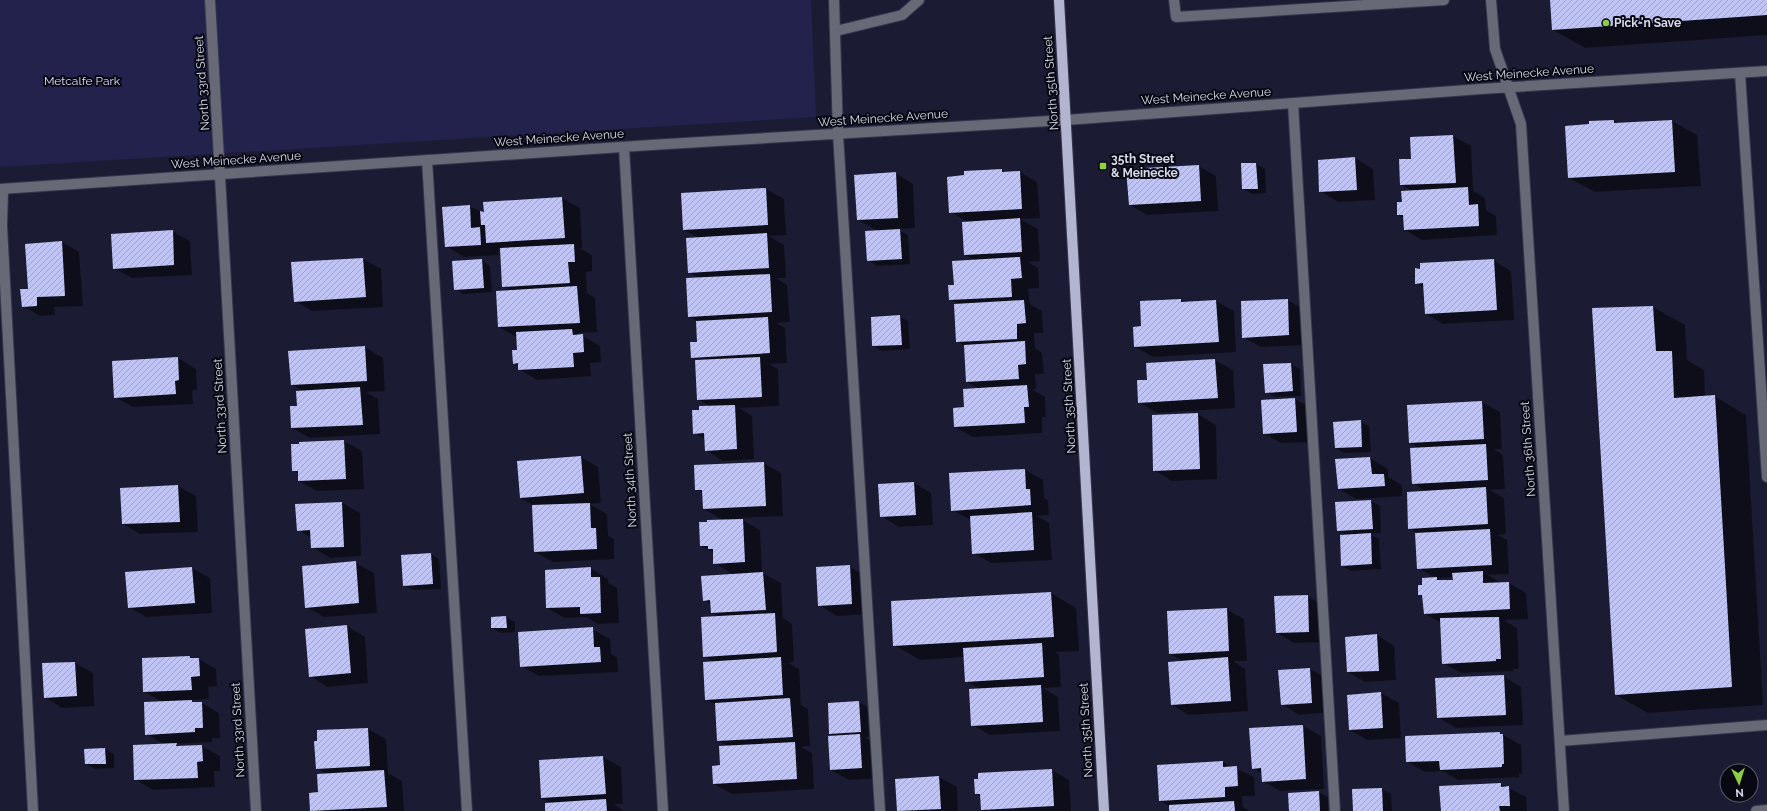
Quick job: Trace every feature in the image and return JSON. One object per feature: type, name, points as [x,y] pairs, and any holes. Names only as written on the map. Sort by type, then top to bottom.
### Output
[{"type":"main road","name":"North 35th Street","points":[[1059,0],[1104,811]]},
{"type":"street","name":"North 33rd Street","points":[[210,0],[256,811]]},
{"type":"street","points":[[834,0],[838,134],[880,811]]},
{"type":"street","points":[[836,31],[902,15],[919,0]]},
{"type":"street","points":[[1174,0],[1176,17],[1444,0]]},
{"type":"street","name":"North 36th Street","points":[[1491,0],[1495,49],[1521,124],[1564,811]]},
{"type":"street","name":"West Meinecke Avenue","points":[[1,189],[624,147],[1066,120],[1508,87],[1767,71]]},
{"type":"street","points":[[1740,73],[1767,477]]},
{"type":"street","points":[[1293,103],[1335,811]]},
{"type":"street","name":"North 34th Street","points":[[624,147],[662,811]]},
{"type":"street","points":[[427,160],[467,811]]},
{"type":"street","points":[[1,189],[33,811]]},
{"type":"street","points":[[1560,741],[1767,725]]},
{"type":"street","points":[[1756,811],[1767,810]]},
{"type":"green space","name":"Metcalfe Park","points":[[0,0],[811,0],[816,117],[0,167]]},
{"type":"building","name":"Pick 'n Save","points":[[1550,0],[1767,0],[1767,15],[1552,30]]},
{"type":"building","points":[[1614,120],[1614,123],[1672,120],[1675,172],[1568,178],[1565,126],[1589,124],[1589,121]]},
{"type":"building","points":[[1453,135],[1456,183],[1400,185],[1399,159],[1411,159],[1410,137]]},
{"type":"building","points":[[1355,157],[1357,190],[1319,192],[1318,160]]},
{"type":"building","points":[[1241,163],[1256,163],[1258,189],[1242,189]]},
{"type":"building","points":[[1199,165],[1201,201],[1129,205],[1126,169]]},
{"type":"building","points":[[1002,169],[1002,172],[1020,171],[1022,209],[949,213],[947,177],[964,175],[964,171]]},
{"type":"building","points":[[896,172],[898,218],[857,220],[854,175]]},
{"type":"building","points":[[1468,187],[1469,205],[1478,204],[1479,226],[1404,230],[1403,215],[1397,215],[1397,202],[1402,202],[1401,191]]},
{"type":"building","points":[[766,188],[768,225],[683,230],[681,193]]},
{"type":"building","points":[[562,197],[565,238],[486,243],[485,225],[481,225],[480,211],[484,212],[483,202]]},
{"type":"building","points":[[470,205],[471,228],[480,227],[481,245],[445,247],[442,207]]},
{"type":"building","points":[[1020,218],[1022,252],[964,255],[962,222]]},
{"type":"building","points":[[900,229],[902,259],[867,261],[865,231]]},
{"type":"building","points":[[173,230],[174,265],[113,269],[111,234]]},
{"type":"building","points":[[767,233],[769,268],[688,273],[686,238]]},
{"type":"building","points":[[62,241],[65,296],[37,297],[37,306],[22,307],[20,289],[28,289],[25,244]]},
{"type":"building","points":[[574,244],[575,262],[568,262],[570,283],[502,287],[500,248]]},
{"type":"building","points":[[1020,257],[1022,278],[1011,279],[1012,297],[949,300],[948,285],[954,285],[952,261]]},
{"type":"building","points":[[363,258],[366,297],[294,302],[291,262]]},
{"type":"building","points":[[482,259],[484,288],[454,290],[452,261]]},
{"type":"building","points":[[1494,259],[1497,310],[1425,314],[1423,283],[1415,284],[1415,268],[1420,269],[1420,263]]},
{"type":"building","points":[[770,274],[772,312],[688,317],[686,278]]},
{"type":"building","points":[[577,286],[580,323],[498,327],[496,291]]},
{"type":"building","points":[[1181,299],[1181,302],[1216,300],[1219,342],[1134,347],[1133,327],[1141,326],[1140,301]]},
{"type":"building","points":[[1288,299],[1289,335],[1242,338],[1241,301]]},
{"type":"building","points":[[1024,300],[1026,323],[1017,324],[1017,339],[956,342],[954,304]]},
{"type":"building","points":[[1653,306],[1656,351],[1672,351],[1674,398],[1715,395],[1732,687],[1615,695],[1592,308]]},
{"type":"building","points":[[900,315],[902,345],[872,346],[871,317]]},
{"type":"building","points":[[768,317],[770,353],[691,358],[690,342],[697,342],[696,321]]},
{"type":"building","points":[[572,329],[573,335],[583,334],[584,352],[573,353],[574,367],[518,370],[518,363],[513,364],[512,350],[517,350],[516,332]]},
{"type":"building","points":[[1025,341],[1026,364],[1018,365],[1019,379],[966,382],[964,345]]},
{"type":"building","points":[[365,346],[367,381],[291,385],[288,351]]},
{"type":"building","points":[[178,357],[179,380],[175,381],[176,394],[114,398],[112,361]]},
{"type":"building","points":[[760,357],[762,397],[697,400],[695,360]]},
{"type":"building","points":[[1215,359],[1218,398],[1138,403],[1137,380],[1147,380],[1146,363]]},
{"type":"building","points":[[1291,363],[1293,391],[1265,393],[1263,364]]},
{"type":"building","points":[[1027,385],[1029,407],[1024,407],[1025,423],[954,427],[953,408],[964,407],[963,389]]},
{"type":"building","points":[[360,387],[363,425],[291,428],[290,406],[297,406],[296,391]]},
{"type":"building","points":[[1295,398],[1297,432],[1263,434],[1261,400]]},
{"type":"building","points":[[1482,401],[1484,439],[1409,443],[1407,405]]},
{"type":"building","points":[[735,405],[737,449],[705,451],[704,433],[693,434],[692,410],[699,410],[699,406]]},
{"type":"building","points":[[1198,413],[1200,469],[1153,471],[1152,415]]},
{"type":"building","points":[[1361,420],[1362,447],[1335,448],[1333,422]]},
{"type":"building","points":[[344,440],[346,479],[298,481],[298,471],[292,471],[291,444],[299,444],[299,442]]},
{"type":"building","points":[[1486,444],[1488,480],[1412,484],[1410,448]]},
{"type":"building","points":[[581,456],[584,493],[520,498],[517,461]]},
{"type":"building","points":[[1370,457],[1372,474],[1384,474],[1385,486],[1338,489],[1335,459]]},
{"type":"building","points":[[764,462],[766,506],[703,509],[702,490],[695,490],[694,465]]},
{"type":"building","points":[[1025,469],[1026,489],[1030,489],[1031,505],[951,511],[949,473]]},
{"type":"building","points":[[914,482],[916,515],[880,517],[878,484]]},
{"type":"building","points":[[178,485],[180,522],[122,524],[120,488]]},
{"type":"building","points":[[1486,487],[1488,524],[1408,529],[1407,492]]},
{"type":"building","points":[[1371,500],[1373,529],[1337,531],[1335,502]]},
{"type":"building","points":[[342,502],[344,547],[311,548],[310,530],[297,531],[295,504]]},
{"type":"building","points":[[590,503],[591,528],[596,528],[597,549],[534,552],[532,505]]},
{"type":"building","points":[[1032,512],[1034,550],[972,554],[970,516]]},
{"type":"building","points":[[743,519],[745,562],[713,564],[713,549],[708,549],[708,546],[700,546],[699,522],[707,522],[707,520]]},
{"type":"building","points":[[1490,529],[1492,565],[1417,569],[1415,533]]},
{"type":"building","points":[[1371,533],[1372,564],[1341,566],[1340,535]]},
{"type":"building","points":[[431,553],[433,584],[403,586],[401,555]]},
{"type":"building","points":[[356,561],[359,603],[305,608],[302,566]]},
{"type":"building","points":[[850,565],[852,604],[818,606],[816,567]]},
{"type":"building","points":[[192,567],[195,603],[128,608],[125,572]]},
{"type":"building","points":[[591,567],[591,577],[600,577],[601,613],[580,614],[580,607],[546,608],[545,570]]},
{"type":"building","points":[[1483,571],[1483,583],[1509,582],[1510,609],[1424,614],[1422,595],[1418,595],[1418,585],[1422,585],[1422,578],[1437,577],[1437,580],[1453,580],[1452,573]]},
{"type":"building","points":[[763,572],[766,610],[711,613],[710,600],[703,601],[701,576]]},
{"type":"building","points":[[1051,592],[1054,637],[893,646],[891,601]]},
{"type":"building","points":[[1308,595],[1309,632],[1276,633],[1274,596]]},
{"type":"building","points":[[1227,608],[1229,651],[1169,654],[1167,611]]},
{"type":"building","points":[[775,613],[777,652],[703,657],[701,617]]},
{"type":"building","points":[[506,616],[507,628],[491,628],[491,617]]},
{"type":"building","points":[[1499,617],[1501,659],[1496,659],[1496,661],[1442,664],[1440,618]]},
{"type":"building","points":[[347,625],[351,673],[309,677],[305,629]]},
{"type":"building","points":[[593,627],[594,647],[600,647],[601,662],[520,667],[518,632]]},
{"type":"building","points":[[1377,634],[1379,671],[1347,672],[1345,637]]},
{"type":"building","points":[[1042,643],[1044,677],[965,682],[963,648]]},
{"type":"building","points":[[190,656],[190,658],[199,658],[200,676],[191,677],[192,690],[143,692],[142,658]]},
{"type":"building","points":[[781,657],[783,695],[705,700],[703,662]]},
{"type":"building","points":[[1228,657],[1231,701],[1171,705],[1168,662]]},
{"type":"building","points":[[75,662],[77,696],[44,698],[42,663]]},
{"type":"building","points":[[1310,668],[1312,703],[1281,705],[1278,670]]},
{"type":"building","points":[[1504,675],[1506,715],[1437,718],[1435,678]]},
{"type":"building","points":[[1041,685],[1043,722],[971,726],[969,689]]},
{"type":"building","points":[[1381,692],[1383,728],[1349,730],[1347,695]]},
{"type":"building","points":[[790,698],[793,737],[717,741],[715,703]]},
{"type":"building","points":[[192,700],[192,702],[202,702],[203,728],[195,728],[195,732],[145,735],[144,702]]},
{"type":"building","points":[[859,701],[861,732],[829,734],[828,703]]},
{"type":"building","points":[[1303,725],[1306,779],[1262,782],[1261,768],[1252,769],[1249,728]]},
{"type":"building","points":[[368,728],[370,766],[316,769],[314,741],[317,741],[317,730]]},
{"type":"building","points":[[1500,732],[1500,734],[1503,734],[1504,764],[1502,764],[1502,767],[1440,770],[1439,761],[1406,762],[1405,736]]},
{"type":"building","points":[[860,734],[862,768],[830,770],[828,736]]},
{"type":"building","points":[[795,742],[797,779],[713,784],[712,766],[720,765],[719,746]]},
{"type":"building","points":[[177,743],[176,746],[202,745],[203,761],[197,762],[198,778],[134,780],[133,745]]},
{"type":"building","points":[[105,748],[106,764],[85,764],[84,749]]},
{"type":"building","points":[[603,756],[606,794],[541,798],[539,760]]},
{"type":"building","points":[[1223,761],[1223,767],[1237,766],[1238,786],[1225,787],[1225,797],[1159,801],[1157,765]]},
{"type":"building","points":[[1052,769],[1054,806],[981,810],[980,794],[975,794],[974,779],[978,779],[978,773]]},
{"type":"building","points":[[384,770],[387,807],[310,811],[309,793],[318,792],[317,774]]},
{"type":"building","points":[[939,776],[941,809],[897,811],[895,779]]},
{"type":"building","points":[[1501,783],[1501,787],[1509,786],[1510,806],[1499,806],[1500,811],[1441,811],[1439,786]]},
{"type":"building","points":[[1382,788],[1383,811],[1353,811],[1352,789]]},
{"type":"building","points":[[1319,791],[1320,811],[1289,811],[1288,793]]},
{"type":"building","points":[[606,799],[607,811],[545,811],[545,803]]},
{"type":"building","points":[[1234,801],[1235,811],[1169,811],[1169,805]]},
{"type":"place","name":"Pick 'n Save","points":[[1606,23]]},
{"type":"place","name":"35th Street & Meinecke","points":[[1103,166]]}]
